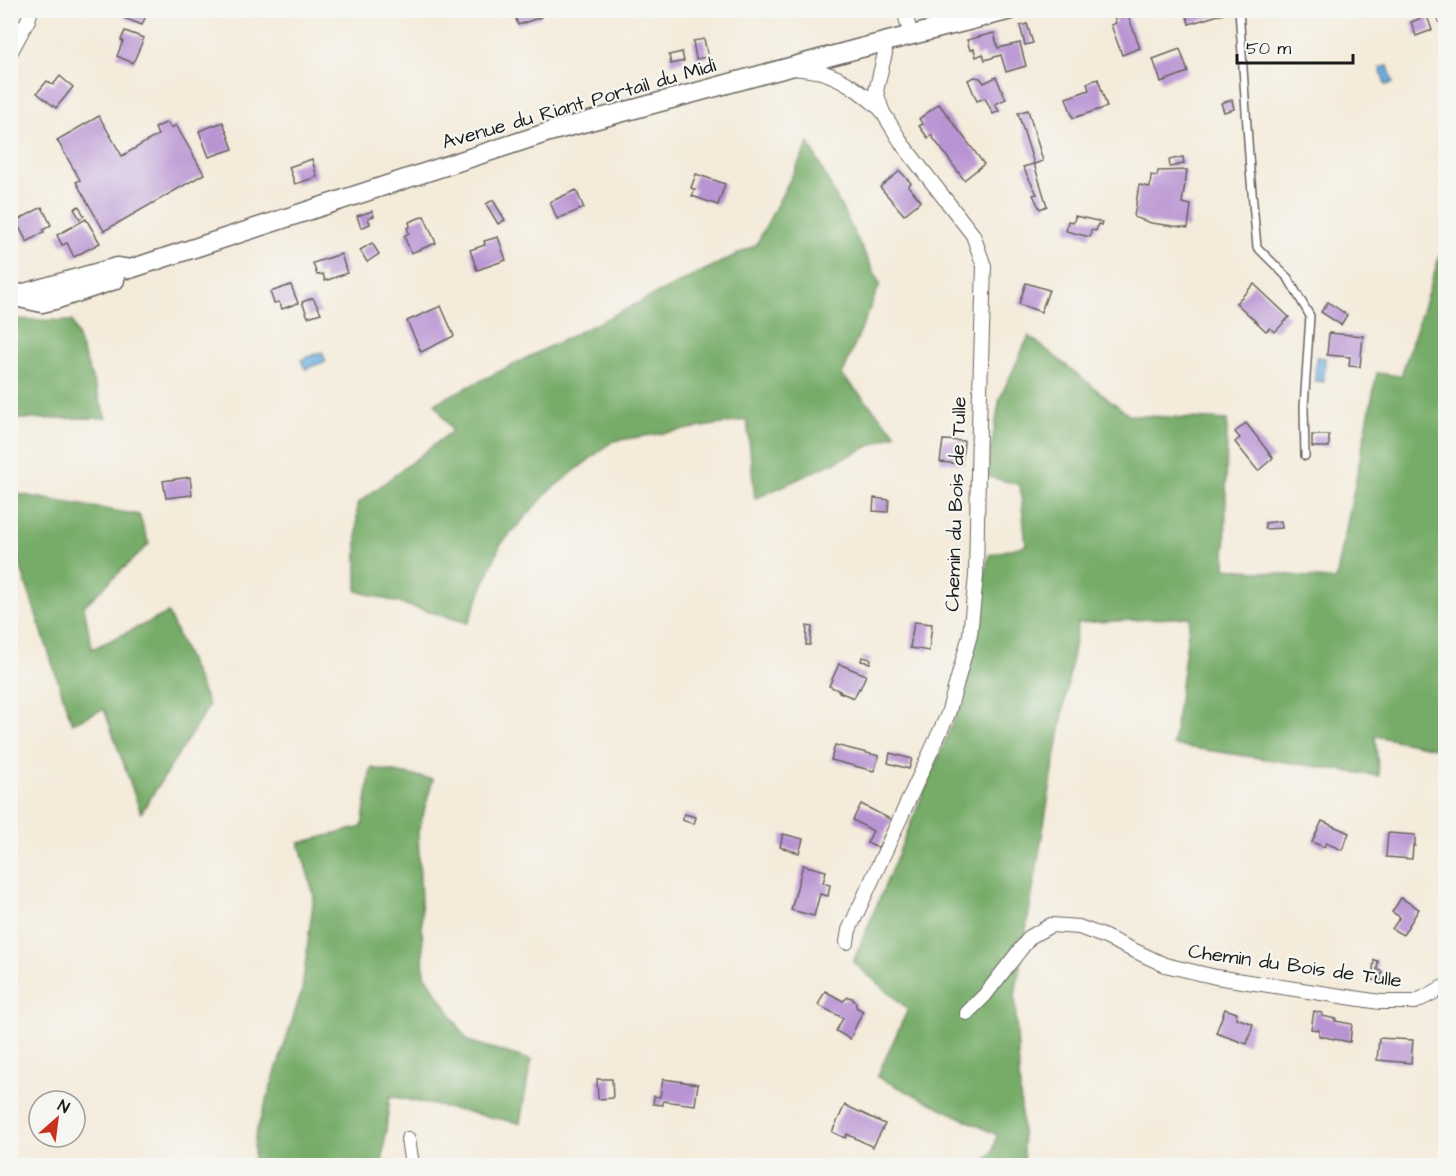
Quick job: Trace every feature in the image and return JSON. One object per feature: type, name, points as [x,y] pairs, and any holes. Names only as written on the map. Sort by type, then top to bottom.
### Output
[{"type":"main road","name":"Avenue du Riant Portail du Midi","points":[[10,297],[117,267],[130,269],[549,132],[1011,10]]},
{"type":"street","points":[[10,53],[31,10]]},
{"type":"street","points":[[904,10],[911,36]]},
{"type":"street","points":[[1443,10],[1446,19]]},
{"type":"street","name":"Chemin du Bois de Tulle","points":[[847,942],[849,930],[948,714],[970,635],[976,576],[984,266],[973,235],[903,146],[882,111],[876,92],[885,53],[884,42]]},
{"type":"street","name":"Chemin du Bois de Tulle","points":[[788,68],[834,76],[856,89],[882,111]]},
{"type":"street","name":"Chemin du Bois de Tulle","points":[[967,1014],[985,996],[1030,937],[1051,926],[1079,927],[1165,965],[1216,977],[1380,1002],[1415,1002],[1446,986]]},
{"type":"street","points":[[408,1139],[411,1158],[409,1166]]},
{"type":"lane","points":[[1239,10],[1257,248],[1288,278],[1310,316],[1304,407],[1305,456]]},
{"type":"green space","points":[[809,143],[880,284],[842,375],[896,434],[755,499],[747,420],[613,441],[550,490],[500,545],[468,623],[357,591],[357,504],[452,431],[435,403],[756,245]]},
{"type":"green space","points":[[1445,240],[1445,750],[1375,736],[1379,776],[1173,745],[1190,617],[1078,623],[1015,996],[1024,1165],[982,1165],[993,1151],[997,1135],[877,1077],[908,1009],[853,962],[960,705],[989,555],[1026,545],[1020,485],[986,476],[1000,398],[1029,336],[1129,415],[1227,420],[1225,568],[1336,580],[1377,373],[1401,376]]},
{"type":"green space","points":[[10,319],[72,321],[106,418],[15,419],[10,413]]},
{"type":"green space","points":[[11,493],[139,515],[149,544],[84,606],[92,649],[168,613],[209,706],[141,813],[104,709],[72,723],[11,538]]},
{"type":"green space","points":[[371,768],[433,779],[418,832],[424,973],[468,1041],[531,1060],[520,1123],[390,1096],[382,1165],[253,1165],[255,1136],[302,990],[314,895],[299,843],[362,827]]},
{"type":"water","points":[[1388,66],[1393,83],[1385,85],[1380,68]]},
{"type":"water","points":[[322,352],[326,361],[305,369],[301,360]]},
{"type":"water","points":[[1316,357],[1325,358],[1324,382],[1315,381]]},
{"type":"building","points":[[127,10],[148,10],[142,25],[124,18]]},
{"type":"building","points":[[513,10],[539,10],[541,17],[518,25]]},
{"type":"building","points":[[1126,10],[1140,48],[1122,55],[1111,25],[1116,23],[1113,13]]},
{"type":"building","points":[[1185,10],[1224,10],[1225,13],[1189,24]]},
{"type":"building","points":[[1365,10],[1382,10],[1383,11],[1367,16]]},
{"type":"building","points":[[1427,16],[1432,30],[1416,36],[1411,22]]},
{"type":"building","points":[[1027,24],[1033,43],[1025,45],[1020,26]]},
{"type":"building","points":[[125,31],[144,38],[133,63],[117,56]]},
{"type":"building","points":[[994,33],[998,48],[1020,43],[1026,66],[1006,72],[1001,55],[985,60],[983,54],[976,57],[974,49],[970,50],[967,40]]},
{"type":"building","points":[[704,39],[708,57],[696,59],[693,41]]},
{"type":"building","points":[[1180,49],[1188,72],[1161,82],[1153,59]]},
{"type":"building","points":[[682,52],[684,61],[671,64],[669,55]]},
{"type":"building","points":[[60,76],[73,87],[56,108],[37,93],[47,81],[53,85]]},
{"type":"building","points":[[975,77],[980,78],[984,83],[996,77],[1006,99],[995,104],[999,111],[993,114],[985,98],[977,101],[968,80]]},
{"type":"building","points":[[1098,79],[1107,107],[1073,118],[1066,98],[1089,90],[1087,83]]},
{"type":"building","points":[[1232,100],[1234,109],[1224,112],[1221,103]]},
{"type":"building","points":[[939,104],[984,164],[964,180],[931,135],[928,138],[919,126],[923,124],[919,119]]},
{"type":"building","points":[[1028,110],[1043,161],[1034,164],[1018,113]]},
{"type":"building","points":[[99,116],[122,156],[158,135],[155,128],[167,122],[171,128],[176,125],[204,174],[104,231],[76,182],[80,180],[57,140]]},
{"type":"building","points":[[223,122],[233,149],[209,157],[199,131]]},
{"type":"building","points":[[1183,157],[1184,164],[1170,167],[1169,160]]},
{"type":"building","points":[[312,159],[317,177],[295,184],[289,167]]},
{"type":"building","points":[[1034,164],[1047,206],[1040,209],[1033,195],[1037,194],[1023,167]]},
{"type":"building","points":[[1187,170],[1182,203],[1191,205],[1188,228],[1151,223],[1134,217],[1139,185],[1150,187],[1151,175],[1157,176],[1158,171]]},
{"type":"building","points":[[900,171],[911,183],[908,186],[921,201],[904,215],[880,187]]},
{"type":"building","points":[[696,174],[725,184],[718,205],[692,196],[695,190],[691,188]]},
{"type":"building","points":[[576,190],[584,208],[557,219],[550,202]]},
{"type":"building","points":[[493,200],[505,220],[498,224],[486,204]]},
{"type":"building","points":[[79,206],[84,216],[80,219],[74,209]]},
{"type":"building","points":[[42,207],[51,225],[27,242],[16,221]]},
{"type":"building","points":[[372,211],[374,216],[368,218],[370,224],[361,228],[357,216]]},
{"type":"building","points":[[424,216],[436,243],[411,253],[404,236],[409,233],[407,228],[410,226],[409,222]]},
{"type":"building","points":[[1075,216],[1102,222],[1101,225],[1098,224],[1096,231],[1091,230],[1090,237],[1066,231],[1068,221],[1074,222]]},
{"type":"building","points":[[86,219],[100,243],[74,257],[67,243],[62,245],[57,235]]},
{"type":"building","points":[[498,237],[506,260],[477,270],[470,250],[485,245],[484,241]]},
{"type":"building","points":[[372,243],[379,254],[367,262],[360,250]]},
{"type":"building","points":[[341,254],[347,273],[325,281],[323,274],[317,275],[313,263]]},
{"type":"building","points":[[1026,283],[1049,290],[1041,312],[1019,304]]},
{"type":"building","points":[[1254,284],[1289,317],[1275,332],[1270,328],[1266,331],[1236,303]]},
{"type":"building","points":[[291,285],[298,303],[282,309],[279,302],[274,303],[270,292]]},
{"type":"building","points":[[313,298],[321,313],[308,317],[302,302]]},
{"type":"building","points":[[1328,302],[1347,315],[1341,325],[1321,312]]},
{"type":"building","points":[[441,306],[454,336],[421,352],[407,321]]},
{"type":"building","points":[[1329,333],[1363,336],[1360,367],[1349,366],[1350,357],[1327,355]]},
{"type":"building","points":[[1246,423],[1273,458],[1258,471],[1235,442],[1240,438],[1235,432]]},
{"type":"building","points":[[1312,435],[1329,435],[1329,447],[1312,447]]},
{"type":"building","points":[[943,440],[964,441],[962,464],[940,462]]},
{"type":"building","points":[[190,477],[192,495],[166,498],[163,481]]},
{"type":"building","points":[[874,498],[889,500],[888,512],[873,511]]},
{"type":"building","points":[[1281,521],[1282,528],[1265,529],[1265,523]]},
{"type":"building","points":[[914,622],[932,624],[929,651],[910,648]]},
{"type":"building","points":[[807,626],[812,627],[810,645],[806,645]]},
{"type":"building","points":[[862,657],[871,659],[870,663],[861,661]]},
{"type":"building","points":[[839,664],[866,675],[854,698],[829,686]]},
{"type":"building","points":[[835,745],[879,756],[874,771],[831,760]]},
{"type":"building","points":[[890,753],[912,759],[909,769],[888,763]]},
{"type":"building","points":[[861,804],[892,820],[878,848],[867,843],[873,831],[853,820]]},
{"type":"building","points":[[684,814],[696,817],[694,824],[682,820]]},
{"type":"building","points":[[1322,821],[1349,833],[1342,850],[1326,843],[1324,847],[1312,842]]},
{"type":"building","points":[[1388,833],[1415,835],[1412,859],[1386,857]]},
{"type":"building","points":[[783,834],[803,839],[799,853],[780,847]]},
{"type":"building","points":[[803,865],[826,871],[823,883],[830,885],[828,896],[820,894],[814,916],[791,910]]},
{"type":"building","points":[[1401,898],[1419,909],[1403,935],[1392,929],[1400,917],[1392,912]]},
{"type":"building","points":[[1374,960],[1378,961],[1377,970],[1382,971],[1381,981],[1372,980]]},
{"type":"building","points":[[825,991],[843,1001],[848,997],[852,998],[856,1007],[863,1011],[850,1039],[836,1031],[843,1018],[818,1005]]},
{"type":"building","points":[[1225,1009],[1237,1013],[1236,1018],[1253,1024],[1247,1044],[1216,1033]]},
{"type":"building","points":[[1314,1011],[1322,1013],[1322,1016],[1336,1019],[1335,1021],[1352,1024],[1350,1042],[1319,1036],[1319,1030],[1311,1029]]},
{"type":"building","points":[[1379,1038],[1413,1040],[1411,1063],[1377,1060]]},
{"type":"building","points":[[597,1079],[612,1079],[613,1098],[598,1099]]},
{"type":"building","points":[[663,1079],[698,1084],[695,1105],[663,1101],[663,1105],[653,1104],[654,1096],[660,1097]]},
{"type":"building","points":[[845,1105],[885,1124],[873,1147],[847,1134],[845,1138],[832,1132]]}]
